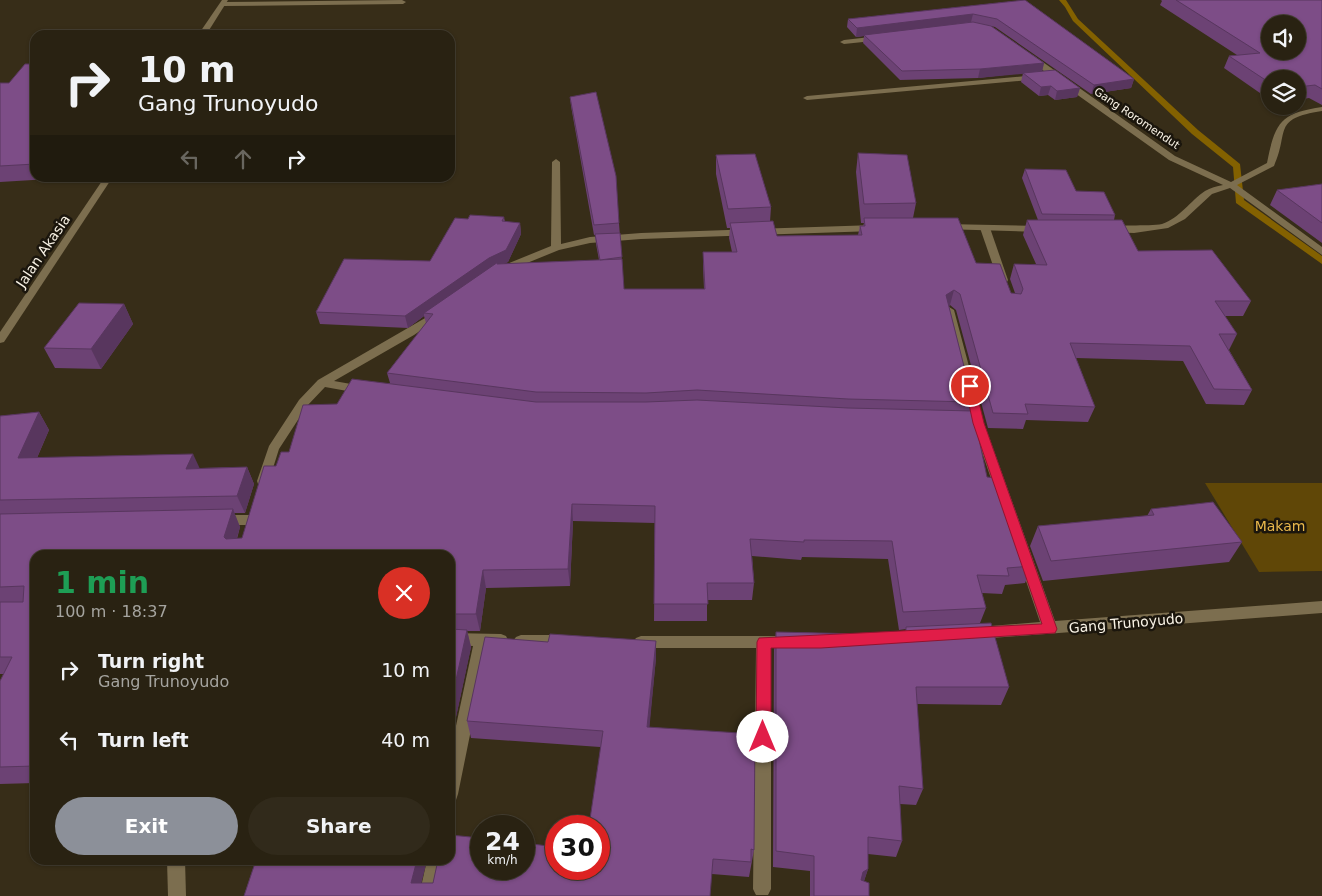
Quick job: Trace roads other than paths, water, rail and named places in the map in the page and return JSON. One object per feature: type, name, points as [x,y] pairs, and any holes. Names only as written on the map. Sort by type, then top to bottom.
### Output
[{"type":"street","points":[[205,30],[224,2],[403,2]]},
{"type":"street","points":[[844,42],[883,37]]},
{"type":"street","name":"Gang Roromendut","points":[[1021,50],[1172,158],[1232,185],[1322,252]]},
{"type":"street","points":[[807,98],[1055,75]]},
{"type":"street","points":[[1096,230],[1134,230],[1165,226],[1182,216],[1209,192],[1232,185],[1271,164],[1277,136],[1285,119],[1298,112],[1322,109]]},
{"type":"street","points":[[556,162],[556,248]]},
{"type":"street","name":"Jalan Akasia","points":[[0,340],[105,182]]},
{"type":"street","points":[[488,278],[533,256],[590,240],[641,236],[887,227]]},
{"type":"street","points":[[935,227],[1050,229]]},
{"type":"street","points":[[985,228],[1006,288]]},
{"type":"street","points":[[259,493],[273,449],[303,403],[322,383],[410,333],[449,306]]},
{"type":"street","points":[[950,310],[974,422],[1050,629]]},
{"type":"street","points":[[322,383],[379,392]]},
{"type":"street","points":[[202,521],[251,520]]},
{"type":"street","name":"Gang Trunoyudo","points":[[964,634],[1322,607]]},
{"type":"street","points":[[455,639],[579,641]]},
{"type":"street","points":[[455,770],[482,640]]},
{"type":"street","points":[[627,642],[802,642]]},
{"type":"street","points":[[762,889],[764,642]]},
{"type":"street","points":[[176,865],[177,896]]},
{"type":"street","points":[[428,896],[435,865]]},
{"type":"waterway","points":[[1062,0],[1068,6],[1075,20],[1195,132],[1237,166],[1239,201],[1322,261]]},
{"type":"park label","name":"Makam","points":[[1280,526]]}]
